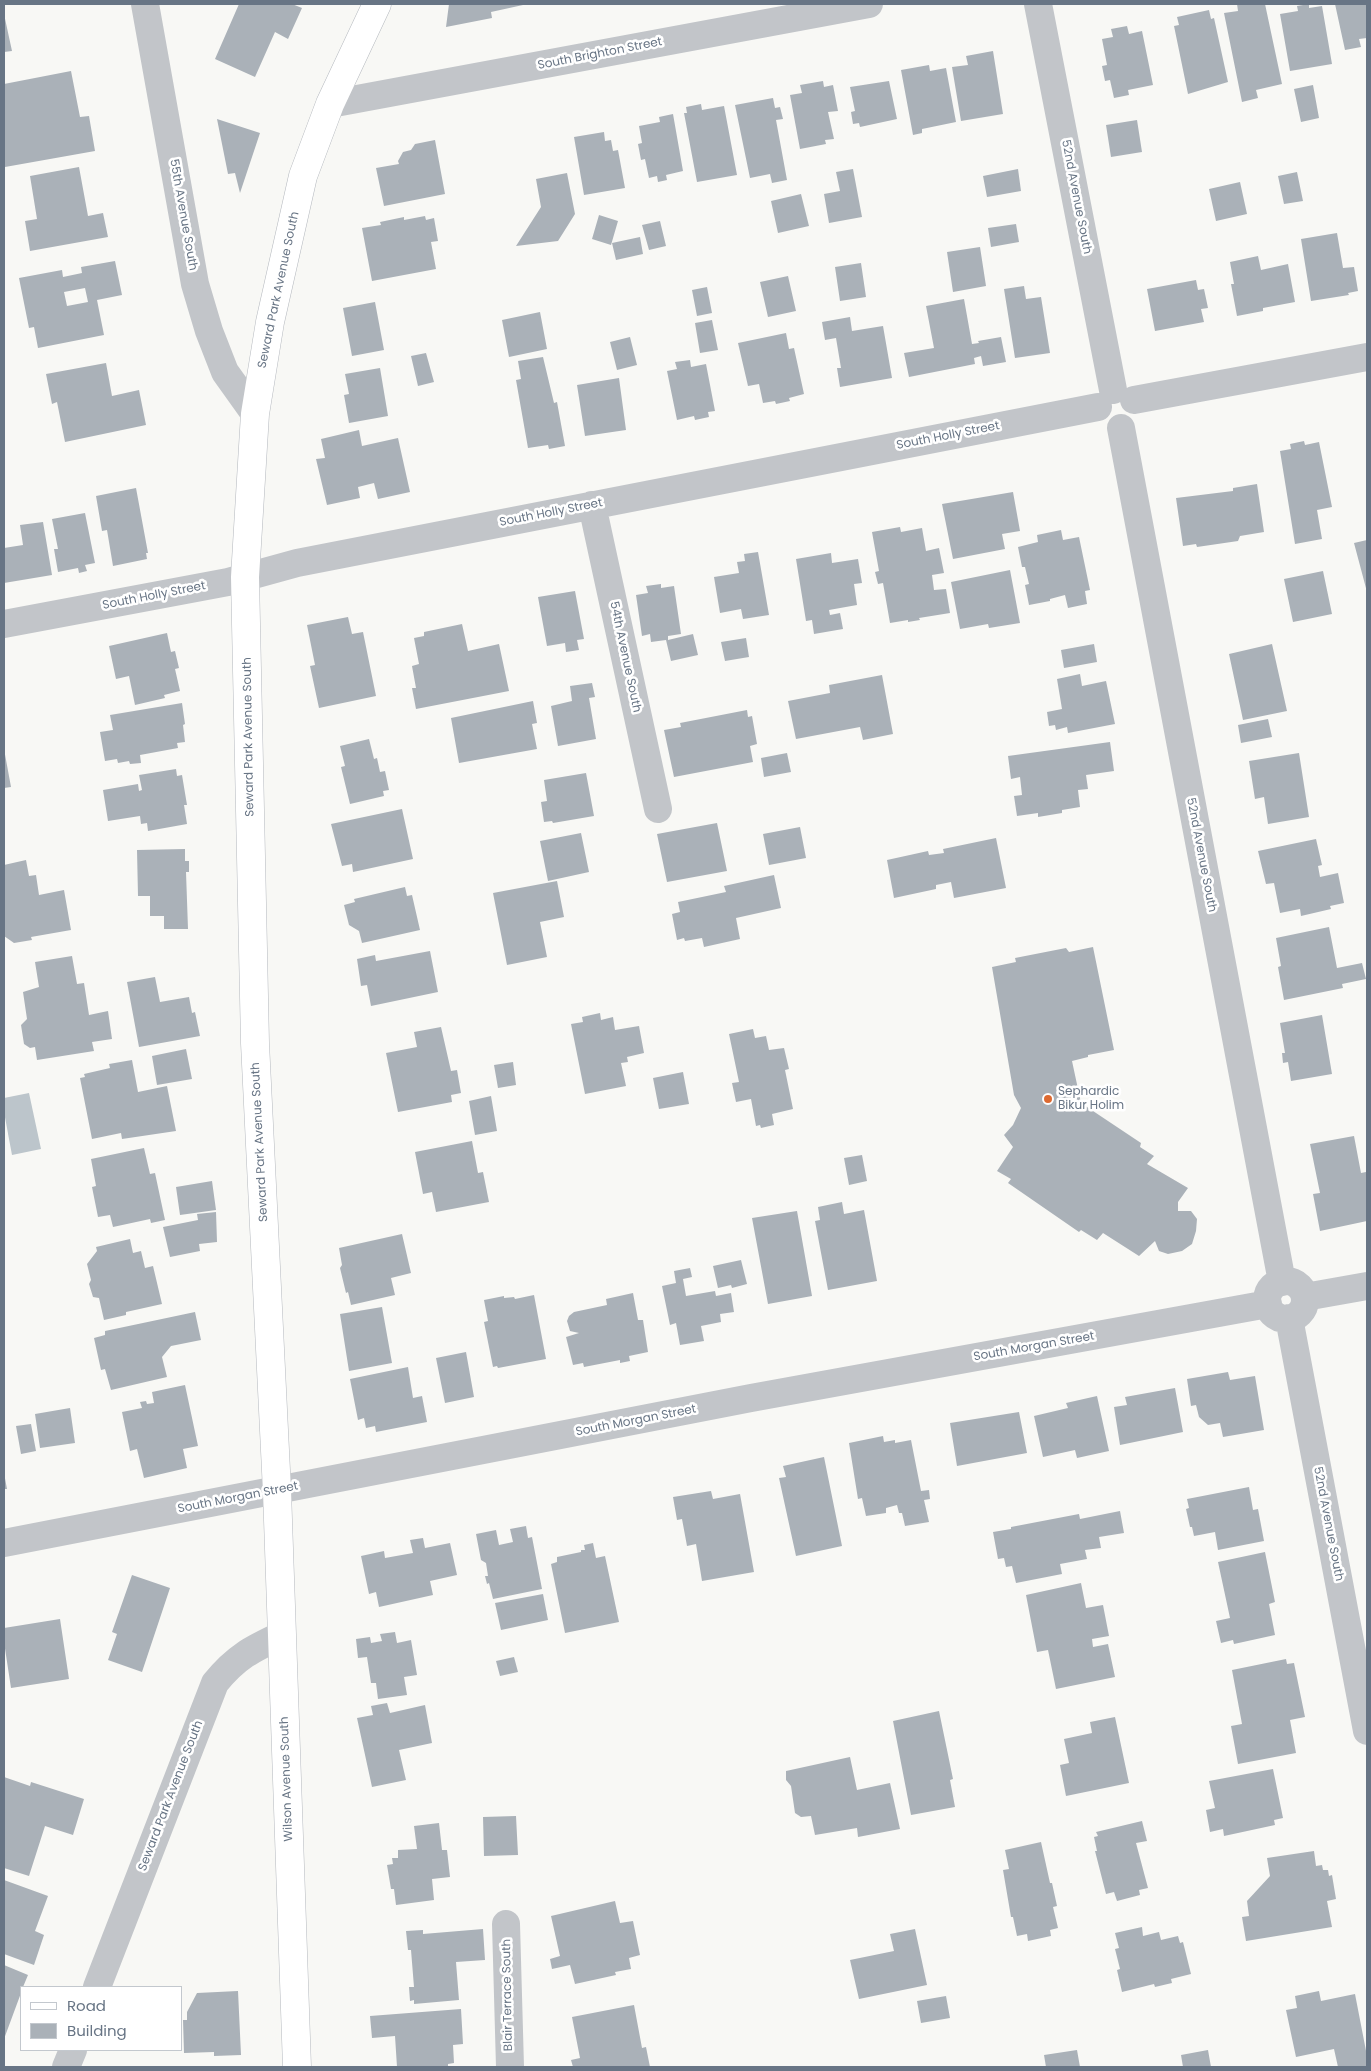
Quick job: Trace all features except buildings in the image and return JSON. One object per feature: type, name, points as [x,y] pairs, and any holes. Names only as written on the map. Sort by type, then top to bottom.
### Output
[{"type":"main road","name":"Seward Park Avenue South","points":[[277,1491],[255,1043],[245,577],[255,414],[270,322],[303,176],[330,104],[377,4]]},
{"type":"main road","name":"Wilson Avenue South","points":[[277,1491],[297,2067]]},
{"type":"street","name":"55th Avenue South","points":[[144,4],[196,284],[209,331],[225,372],[255,414]]},
{"type":"street","name":"South Brighton Street","points":[[330,104],[869,4]]},
{"type":"street","name":"52nd Avenue South","points":[[1038,4],[1115,399],[1136,412],[1134,419],[1128,425],[1121,428],[1367,1730]]},
{"type":"street","name":"South Holly Street","points":[[4,624],[245,577],[297,563],[1115,399],[1367,357]]},
{"type":"street","name":"54th Avenue South","points":[[592,505],[658,809]]},
{"type":"street","name":"South Morgan Street","points":[[4,1543],[751,1398],[1367,1286]]},
{"type":"street","name":"Seward Park Avenue South","points":[[97,1986],[215,1683],[227,1668],[247,1651],[282,1635]]},
{"type":"street","name":"Blair Terrace South","points":[[506,1924],[510,2067]]},
{"type":"street","points":[[66,2067],[73,2051]]},
{"type":"shaded area","points":[[29,1093],[41,1149],[12,1155],[4,1112],[4,1098]]},
{"type":"place","name":"Sephardic Bikur Holim","points":[[1048,1099]]}]
